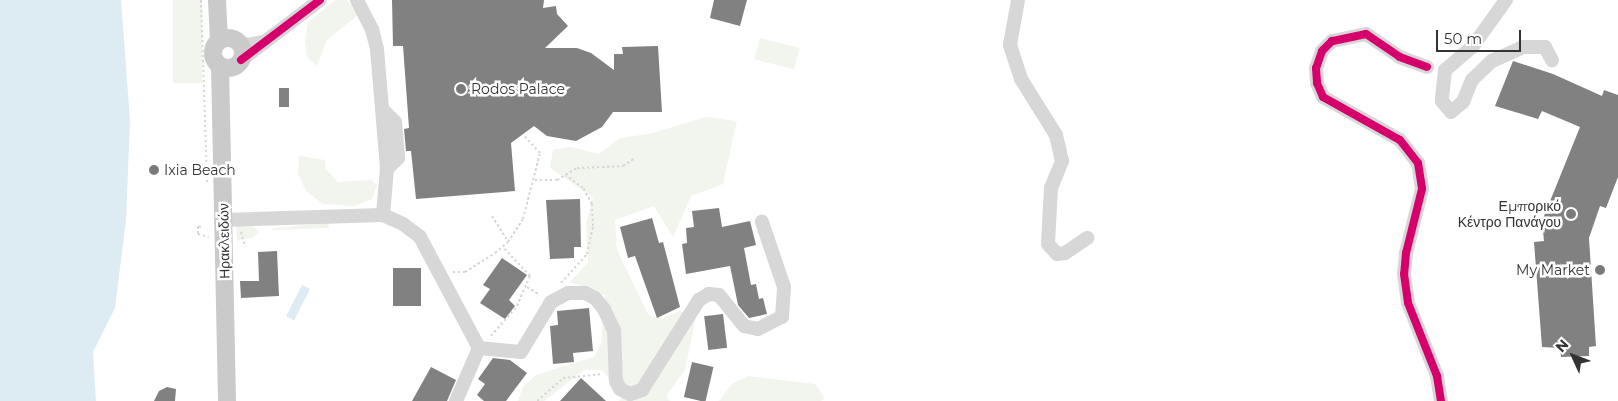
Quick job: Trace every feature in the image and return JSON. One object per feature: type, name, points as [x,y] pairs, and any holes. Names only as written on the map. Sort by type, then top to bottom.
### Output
[{"type":"main road","name":"Ηρακλειδών","points":[[217,0],[227,54],[222,225],[227,401]]},
{"type":"street","points":[[227,54],[266,41],[320,0]]},
{"type":"street","points":[[357,0],[367,19],[377,49],[386,169],[383,215]]},
{"type":"street","points":[[1018,0],[1010,45],[1021,79],[1056,135],[1062,161],[1052,188],[1048,244],[1057,254],[1065,253],[1087,238]]},
{"type":"street","points":[[1506,0],[1473,46],[1445,70],[1442,101],[1451,112],[1463,102],[1472,80],[1492,61],[1524,47],[1544,46],[1552,60]]},
{"type":"street","points":[[1427,67],[1400,57],[1366,34],[1332,41],[1322,51],[1316,68],[1317,83],[1323,96],[1400,140],[1418,162],[1422,190],[1408,244],[1404,274],[1408,303],[1437,376],[1442,401]]},
{"type":"street","points":[[222,225],[383,215],[412,229],[438,271],[463,324],[479,348]]},
{"type":"street","points":[[479,348],[521,352],[555,298],[585,293],[594,298],[604,309],[614,330],[614,380],[620,389],[630,394],[642,390],[699,300],[709,294],[719,295],[744,326],[758,329],[782,317],[784,287],[762,222]]},
{"type":"street","points":[[456,401],[479,348]]},
{"type":"path","points":[[200,0],[207,188]]},
{"type":"path","points":[[438,271],[465,272],[503,247],[523,218],[535,180],[540,153],[522,135]]},
{"type":"path","points":[[535,180],[557,180],[577,168],[623,166],[635,158]]},
{"type":"path","points":[[527,287],[555,298],[562,280],[587,254],[593,226],[592,204],[583,188],[566,175]]},
{"type":"path","points":[[492,216],[508,242]]},
{"type":"path","points":[[201,226],[198,226],[198,234],[209,237],[222,225],[240,230],[246,246]]},
{"type":"path","points":[[479,348],[505,322],[527,287],[530,276],[503,247]]},
{"type":"path","points":[[537,401],[563,378],[614,380]]},
{"type":"shaded area","points":[[0,0],[121,0],[130,120],[126,220],[115,308],[93,352],[96,401],[0,401]]},
{"type":"shaded area","points":[[173,0],[202,0],[202,83],[173,83]]},
{"type":"shaded area","points":[[336,0],[347,0],[358,15],[327,40],[317,66],[307,57],[305,41],[308,22]]},
{"type":"shaded area","points":[[760,38],[800,48],[794,69],[755,59]]},
{"type":"shaded area","points":[[706,117],[737,121],[723,184],[691,196],[673,237],[654,206],[615,220],[617,250],[649,316],[663,318],[679,311],[696,317],[685,370],[666,396],[670,401],[619,401],[623,396],[602,370],[584,370],[544,401],[518,401],[523,387],[536,375],[594,357],[601,344],[605,295],[570,282],[588,262],[586,225],[593,197],[550,168],[553,150],[571,147],[599,154],[620,138],[649,134]]},
{"type":"shaded area","points":[[299,156],[325,160],[326,169],[338,182],[371,180],[377,185],[372,199],[354,206],[323,204],[306,191],[298,174]]},
{"type":"shaded area","points":[[328,223],[329,228],[271,230],[274,228]]},
{"type":"shaded area","points":[[236,226],[254,227],[259,232],[254,237],[237,241]]},
{"type":"shaded area","points":[[302,285],[310,289],[294,320],[286,316]]},
{"type":"shaded area","points":[[748,376],[815,384],[825,398],[821,401],[719,401],[732,384]]},
{"type":"building","name":"Rodos Palace","points":[[392,0],[544,0],[543,8],[556,6],[557,14],[568,26],[545,48],[577,48],[591,53],[614,70],[614,54],[623,54],[622,47],[658,46],[662,112],[613,112],[602,127],[576,141],[547,136],[534,126],[511,143],[515,191],[416,199],[411,151],[406,151],[404,129],[409,128],[403,46],[393,46]]},
{"type":"building","points":[[714,0],[747,0],[740,26],[710,18]]},
{"type":"building","name":"Εμπορικό Κέντρο Πανάγου","points":[[1513,61],[1553,74],[1602,96],[1604,90],[1618,95],[1618,177],[1606,208],[1600,206],[1589,238],[1596,346],[1589,347],[1589,356],[1561,357],[1560,348],[1542,347],[1534,242],[1544,241],[1542,221],[1580,127],[1542,111],[1538,119],[1495,106]]},
{"type":"building","points":[[279,88],[289,88],[289,107],[279,107]]},
{"type":"building","points":[[580,199],[581,247],[574,247],[574,258],[550,259],[546,200]]},
{"type":"building","points":[[719,208],[722,227],[750,221],[756,245],[744,248],[751,285],[756,284],[759,299],[763,298],[767,314],[749,318],[738,305],[730,266],[686,274],[682,244],[687,243],[686,228],[694,227],[692,211]]},
{"type":"building","points":[[652,218],[659,243],[663,242],[680,307],[657,318],[635,256],[628,258],[620,227]]},
{"type":"building","points":[[277,251],[279,296],[241,298],[240,281],[259,281],[258,252]]},
{"type":"building","points":[[502,258],[527,275],[509,300],[515,306],[505,319],[480,303],[490,289],[483,285]]},
{"type":"building","points":[[393,268],[421,268],[421,306],[393,306]]},
{"type":"building","points":[[589,308],[593,351],[573,353],[574,362],[553,364],[550,326],[558,325],[557,311]]},
{"type":"building","points":[[723,314],[727,348],[708,350],[704,316]]},
{"type":"building","points":[[493,358],[510,360],[527,373],[506,401],[484,401],[477,395],[485,384],[478,379]]},
{"type":"building","points":[[692,362],[713,367],[706,401],[684,397]]},
{"type":"building","points":[[431,367],[456,380],[447,401],[412,401]]},
{"type":"building","points":[[581,378],[606,401],[560,401]]},
{"type":"building","points":[[167,387],[176,389],[175,401],[154,401],[159,391]]},
{"type":"cycle path","points":[[241,60],[320,0]]},
{"type":"cycle path","points":[[1427,67],[1400,57],[1366,34],[1332,41],[1322,51],[1316,68],[1317,83],[1323,97],[1400,140],[1418,163],[1422,189],[1406,253],[1404,274],[1408,303],[1437,376],[1441,401]]},
{"type":"place","name":"Rodos Palace","points":[[461,89]]},
{"type":"place","name":"Ixia Beach","points":[[154,170]]},
{"type":"place","name":"Εμπορικό Κέντρο Πανάγου","points":[[1571,214]]},
{"type":"place","name":"My Market","points":[[1600,270]]}]
